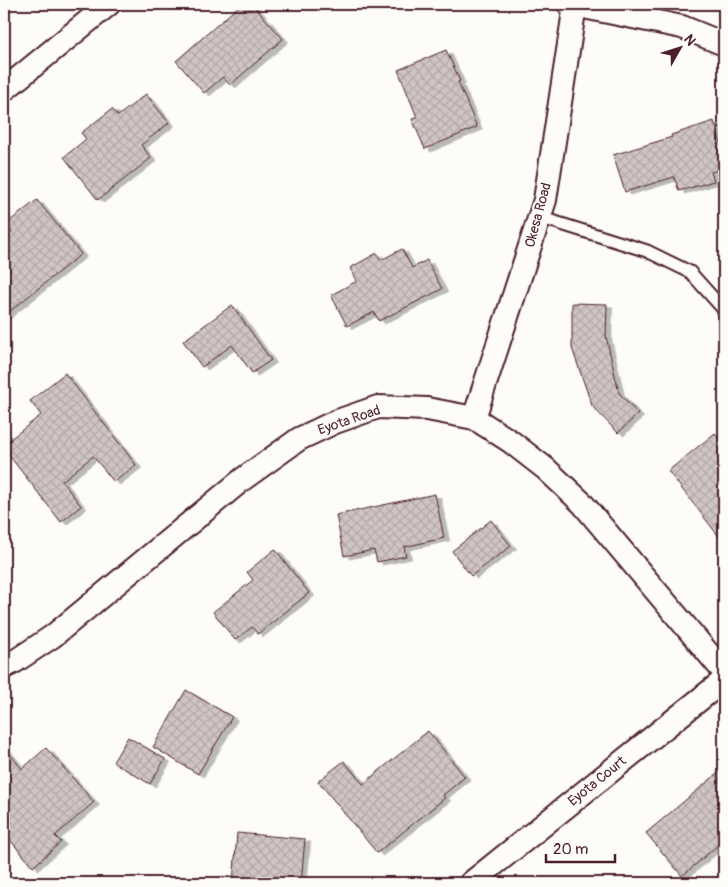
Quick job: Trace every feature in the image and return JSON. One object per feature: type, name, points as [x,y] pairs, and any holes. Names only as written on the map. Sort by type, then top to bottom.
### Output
[{"type":"street","points":[[4,90],[109,4]]},
{"type":"street","points":[[572,4],[682,27],[724,44]]},
{"type":"street","name":"Okesa Road","points":[[474,418],[545,200],[572,4]]},
{"type":"street","name":"Eyota Road","points":[[4,667],[53,636],[243,479],[299,439],[335,422],[378,407],[427,409],[474,418],[510,440],[546,469],[582,503],[724,672]]},
{"type":"street","name":"Eyota Court","points":[[471,883],[724,680]]},
{"type":"lane","points":[[539,217],[647,251],[690,272],[724,310]]},
{"type":"building","points":[[241,4],[252,4],[283,39],[230,85],[223,77],[204,93],[176,61]]},
{"type":"building","points":[[446,50],[477,127],[425,149],[412,119],[417,117],[398,70]]},
{"type":"building","points":[[146,94],[169,123],[141,145],[151,158],[98,200],[64,157],[86,139],[81,133],[112,109],[118,116]]},
{"type":"building","points":[[714,121],[724,154],[724,168],[711,172],[714,181],[679,191],[674,177],[625,192],[613,155],[672,137],[671,135]]},
{"type":"building","points":[[37,200],[81,254],[4,316],[4,238],[12,232],[6,224]]},
{"type":"building","points":[[402,249],[412,268],[427,260],[442,289],[379,321],[374,312],[347,326],[331,295],[357,281],[350,268],[377,253],[381,260]]},
{"type":"building","points":[[572,303],[607,304],[606,336],[619,393],[638,414],[618,433],[592,406],[572,348]]},
{"type":"building","points":[[232,305],[271,360],[252,373],[232,345],[202,367],[183,341]]},
{"type":"building","points":[[65,373],[136,465],[114,482],[93,456],[62,481],[81,506],[61,522],[4,449],[4,444],[41,415],[30,401]]},
{"type":"building","points":[[715,433],[724,444],[724,543],[668,471]]},
{"type":"building","points":[[435,494],[444,538],[404,547],[406,556],[377,562],[374,550],[344,556],[336,515]]},
{"type":"building","points":[[491,520],[511,546],[471,576],[452,551]]},
{"type":"building","points":[[275,549],[309,593],[258,634],[252,627],[235,640],[213,612],[253,580],[247,572]]},
{"type":"building","points":[[186,690],[232,717],[198,774],[153,747]]},
{"type":"building","points":[[428,731],[465,777],[443,795],[445,798],[377,853],[318,781],[344,761],[363,784]]},
{"type":"building","points":[[128,737],[165,759],[150,784],[113,762]]},
{"type":"building","points":[[4,747],[22,769],[46,748],[94,802],[55,836],[61,842],[33,867],[4,833]]},
{"type":"building","points":[[724,768],[724,840],[682,876],[646,833]]},
{"type":"building","points":[[237,833],[305,839],[301,883],[233,883]]}]
